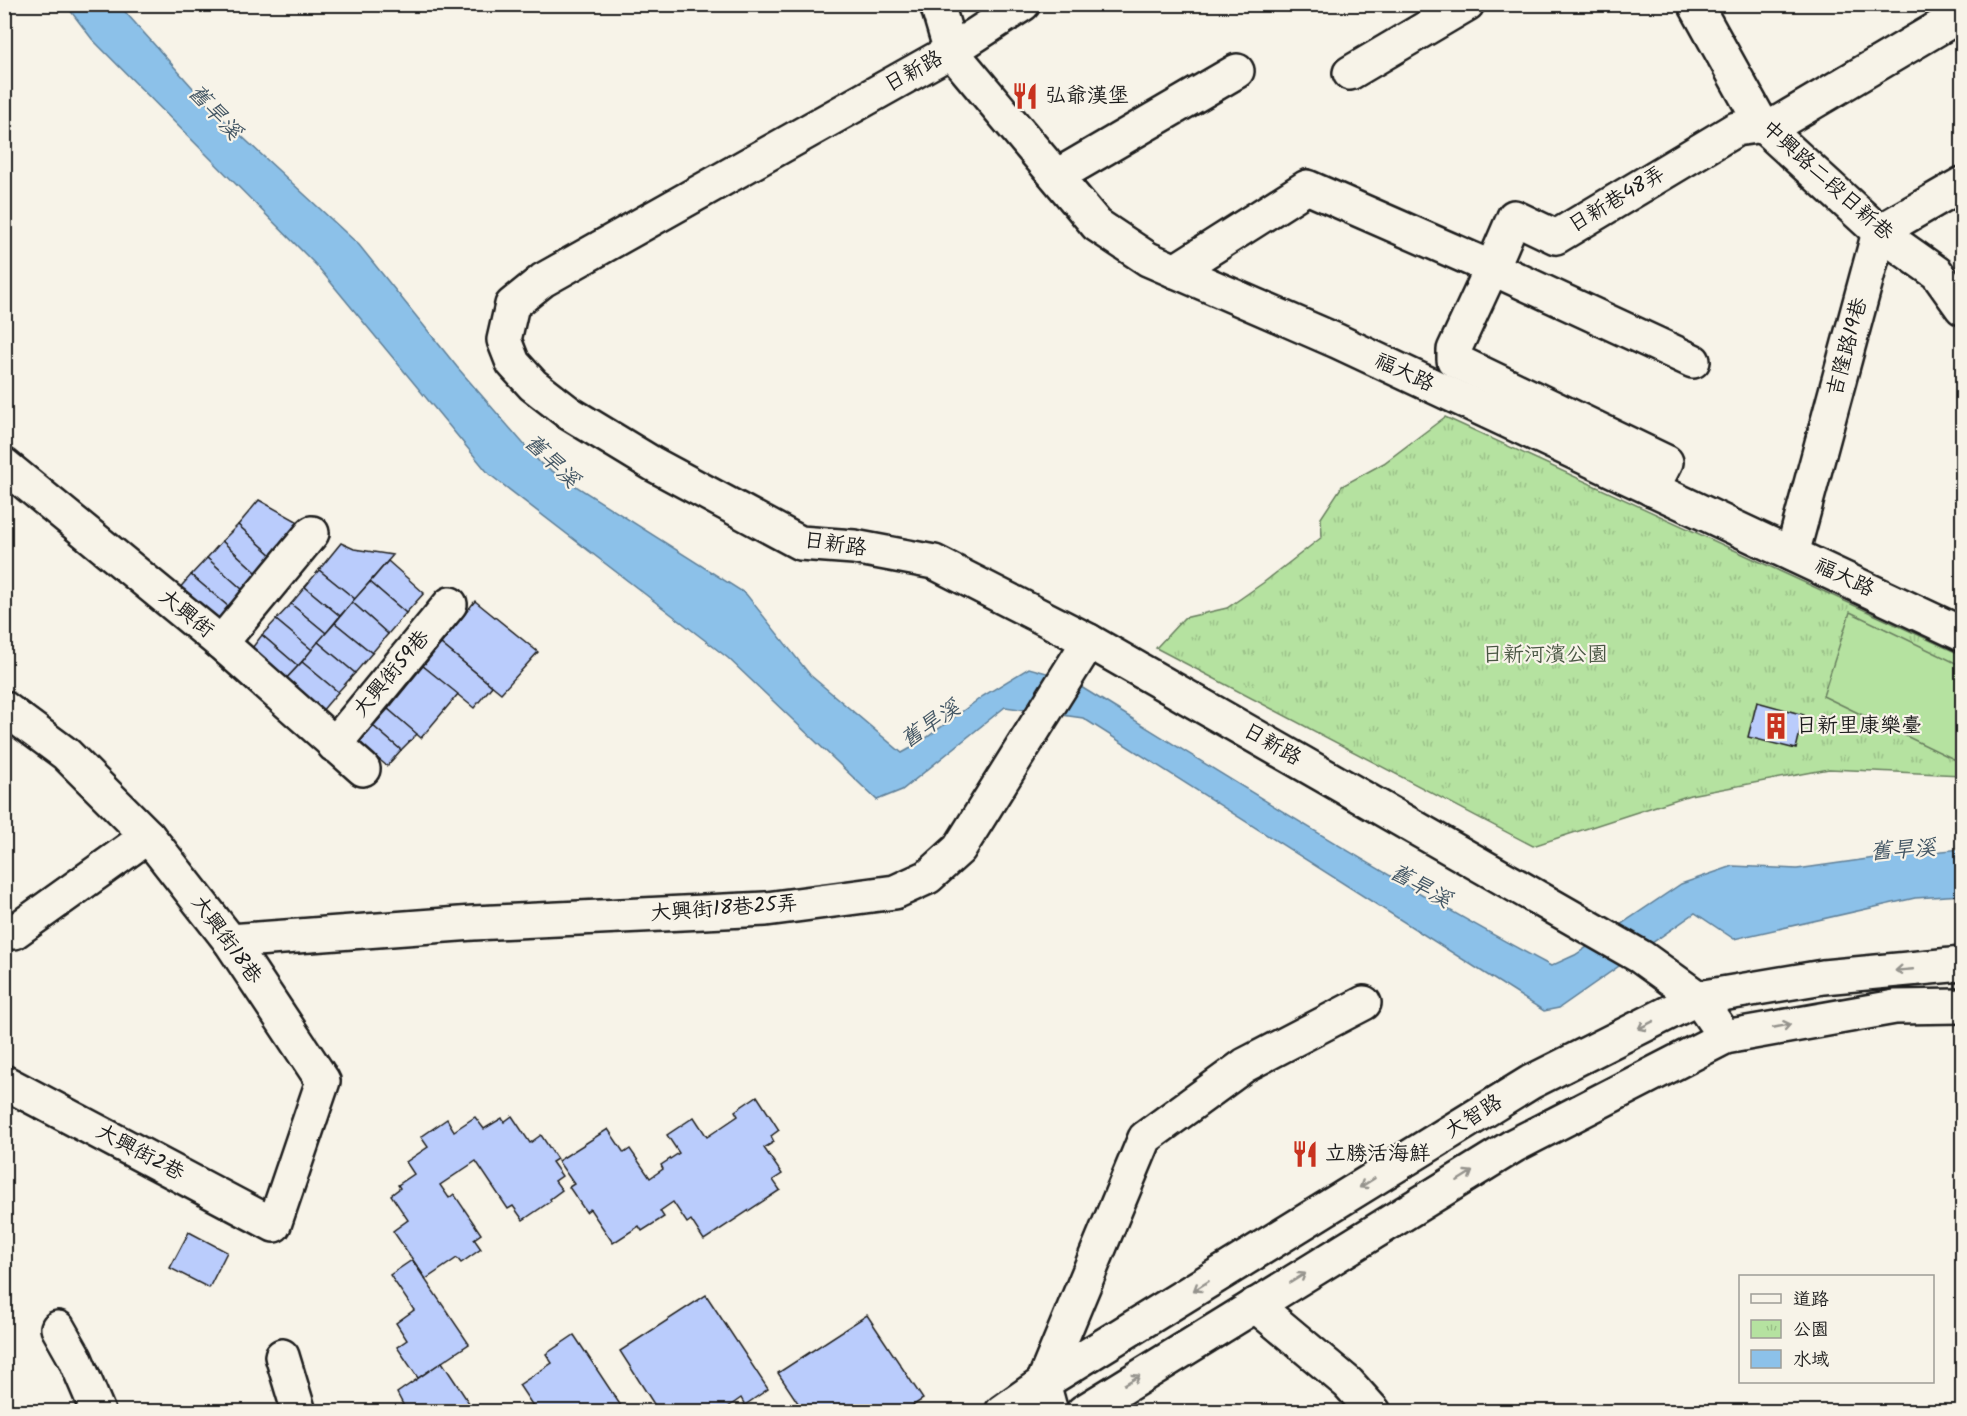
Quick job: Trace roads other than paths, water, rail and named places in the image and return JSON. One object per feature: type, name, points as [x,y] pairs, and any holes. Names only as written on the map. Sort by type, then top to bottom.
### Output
[{"type":"street","name":"福大路","points":[[937,4],[951,51],[1097,225],[1148,259],[1337,341],[1962,634]]},
{"type":"street","name":"日新路","points":[[1023,4],[951,51],[543,280],[512,305],[504,340],[513,363],[533,385],[569,412],[652,464],[800,543],[854,548],[934,562],[1089,641],[1641,957],[1698,998],[1725,1037]]},
{"type":"street","points":[[1350,73],[1467,4]]},
{"type":"street","name":"中興路二段日新巷","points":[[1695,4],[1761,125],[1880,232],[1950,267],[1962,308]]},
{"type":"street","name":"日新巷48弄","points":[[1652,489],[1666,462],[1454,360],[1454,350],[1514,217],[1556,237],[1736,129],[1778,123],[1962,14]]},
{"type":"street","points":[[1057,176],[1237,70]]},
{"type":"street","points":[[1880,232],[1962,184]]},
{"type":"street","points":[[1175,271],[1307,187],[1492,268],[1693,362]]},
{"type":"street","name":"吉隆路19巷","points":[[1792,554],[1880,232]]},
{"type":"street","name":"大興街","points":[[4,465],[221,643],[363,769]]},
{"type":"street","points":[[221,643],[312,533]]},
{"type":"street","name":"大興街59巷","points":[[334,745],[450,604]]},
{"type":"street","name":"大興街18巷25弄","points":[[230,942],[473,923],[766,909],[895,892],[928,877],[959,849],[1089,641]]},
{"type":"street","name":"大興街18巷","points":[[4,708],[66,754],[148,836],[230,942],[323,1080],[274,1225]]},
{"type":"street","points":[[14,932],[148,836]]},
{"type":"street","name":"大智路","points":[[1002,1412],[1047,1397],[1531,1082],[1698,998],[1823,977],[1962,964]]},
{"type":"street","points":[[1047,1397],[1145,1138],[1245,1065],[1364,1003]]},
{"type":"street","points":[[1083,1412],[1515,1145],[1725,1037],[1895,1007],[1962,1006]]},
{"type":"street","name":"大興街2巷","points":[[4,1082],[274,1225]]},
{"type":"street","points":[[1255,1305],[1348,1383],[1374,1412]]},
{"type":"street","points":[[58,1328],[75,1358],[98,1412]]},
{"type":"street","points":[[282,1356],[299,1412]]},
{"type":"water","name":"舊旱溪","points":[[66,5],[119,5],[209,106],[359,245],[457,367],[541,464],[746,594],[810,675],[902,753],[918,744],[983,696],[1029,668],[1068,679],[1247,790],[1428,898],[1551,966],[1575,955],[1681,884],[1733,866],[1797,869],[1962,849],[1962,895],[1915,898],[1734,939],[1695,913],[1559,1008],[1544,1011],[1083,718],[1005,707],[902,790],[877,800],[728,658],[489,474],[318,267],[92,39]]},
{"type":"place","name":"弘爺漢堡","points":[[1025,96]]},
{"type":"place","name":"日新里康樂臺","points":[[1776,726]]},
{"type":"place","name":"立勝活海鮮","points":[[1305,1154]]},
{"type":"park label","name":"日新河濱公園","points":[[1545,655]]}]
